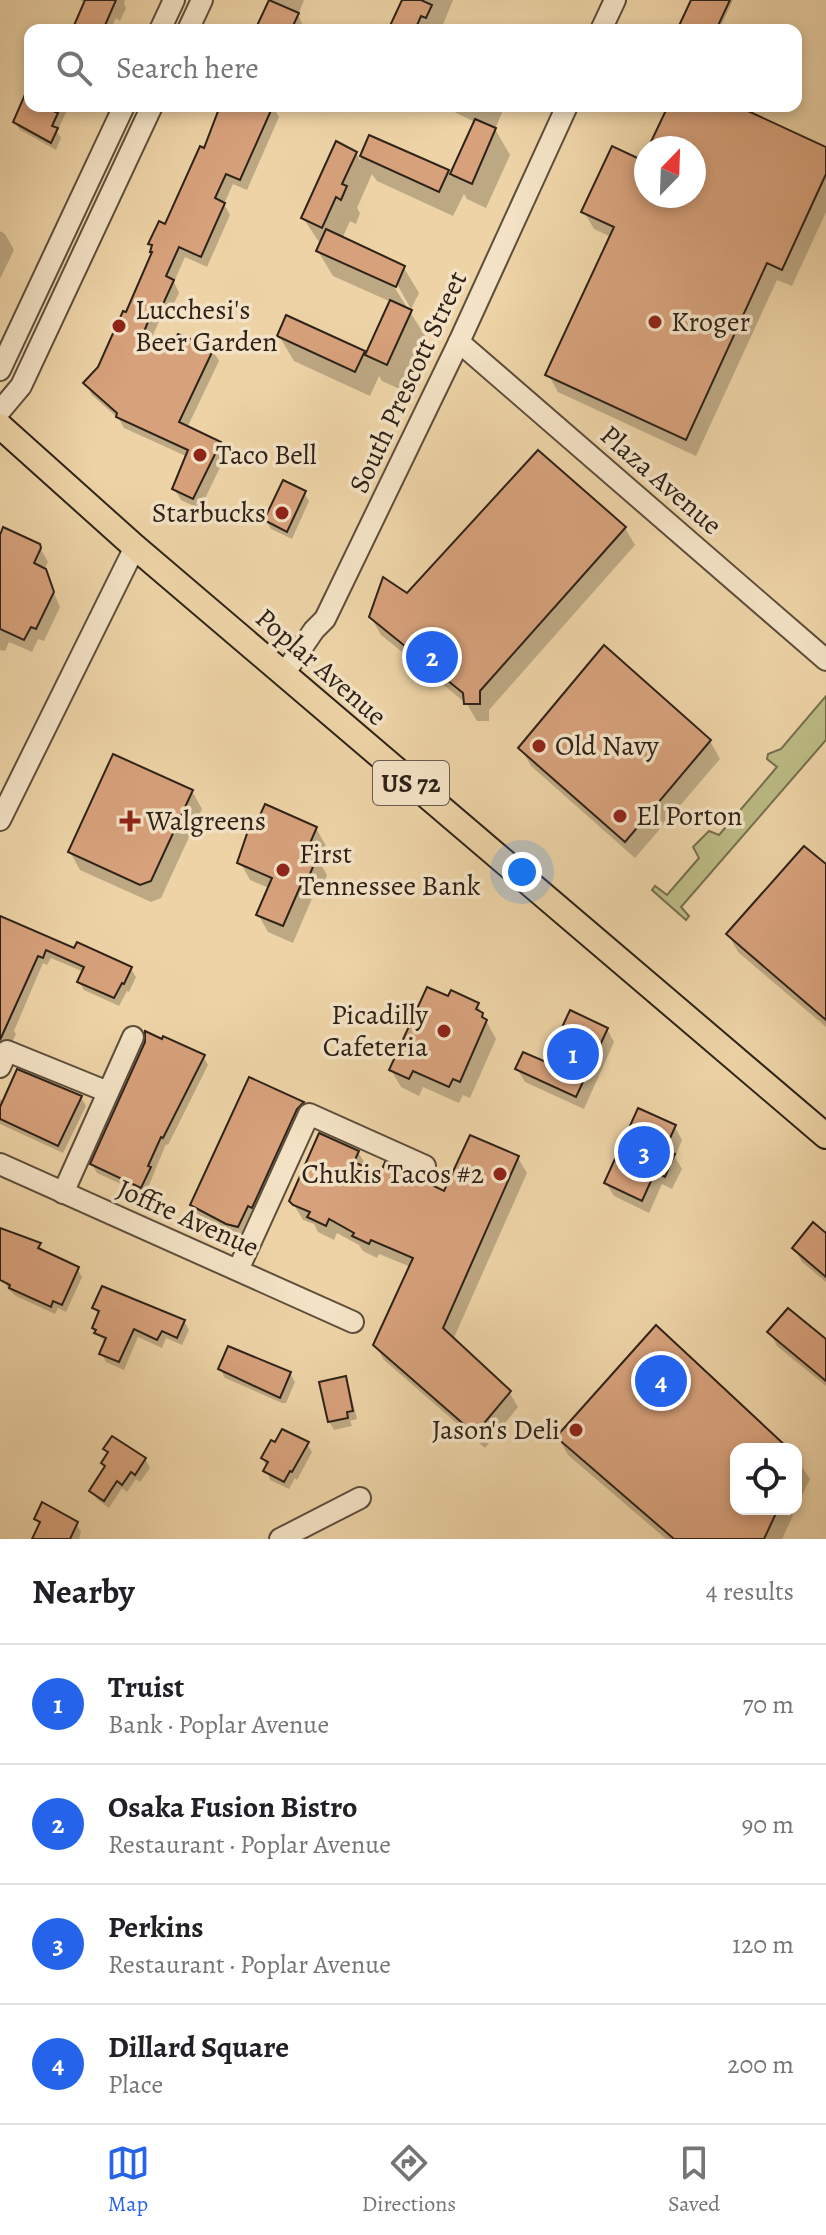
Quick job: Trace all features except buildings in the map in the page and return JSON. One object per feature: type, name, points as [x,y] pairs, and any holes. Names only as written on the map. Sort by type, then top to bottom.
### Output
[{"type":"main road","name":"Poplar Avenue","points":[[0,426],[135,547],[826,1136]]},
{"type":"street","points":[[163,24],[174,0]]},
{"type":"street","points":[[191,24],[202,0]]},
{"type":"street","points":[[604,24],[615,0]]},
{"type":"street","points":[[0,370],[121,112]]},
{"type":"street","points":[[0,411],[21,386],[149,112]]},
{"type":"street","name":"South Prescott Street","points":[[284,674],[325,619],[459,342],[564,112]]},
{"type":"street","name":"Plaza Avenue","points":[[459,342],[826,660]]},
{"type":"street","points":[[0,820],[135,547]]},
{"type":"street","points":[[63,1193],[133,1037]]},
{"type":"street","points":[[0,1067],[7,1051],[108,1092]]},
{"type":"street","points":[[238,1270],[309,1114],[425,1166]]},
{"type":"street","name":"Joffre Avenue","points":[[0,1164],[353,1322]]},
{"type":"street","points":[[280,1539],[360,1498]]},
{"type":"shaded area","points":[[826,696],[826,740],[681,907],[689,916],[686,920],[652,890],[655,886],[667,895],[699,858],[693,847],[709,831],[719,835],[777,767],[767,759],[768,754],[781,749]]},
{"type":"place","name":"Kroger","points":[[655,322]]},
{"type":"place","name":"Lucchesi's Beer Garden","points":[[119,326]]},
{"type":"place","name":"Taco Bell","points":[[200,455]]},
{"type":"place","name":"Starbucks","points":[[282,513]]},
{"type":"place","name":"Osaka Fusion Bistro","points":[[432,657]]},
{"type":"place","name":"Old Navy","points":[[539,746]]},
{"type":"place","name":"El Porton","points":[[620,816]]},
{"type":"place","name":"Walgreens","points":[[130,821]]},
{"type":"place","name":"First Tennessee Bank","points":[[283,870]]},
{"type":"place","name":"Picadilly Cafeteria","points":[[444,1031]]},
{"type":"place","name":"Truist","points":[[573,1054]]},
{"type":"place","name":"Perkins","points":[[644,1152]]},
{"type":"place","name":"Chukis Tacos #2","points":[[500,1174]]},
{"type":"place","name":"Dillard Square","points":[[661,1381]]},
{"type":"place","name":"Jason's Deli","points":[[576,1430]]}]
